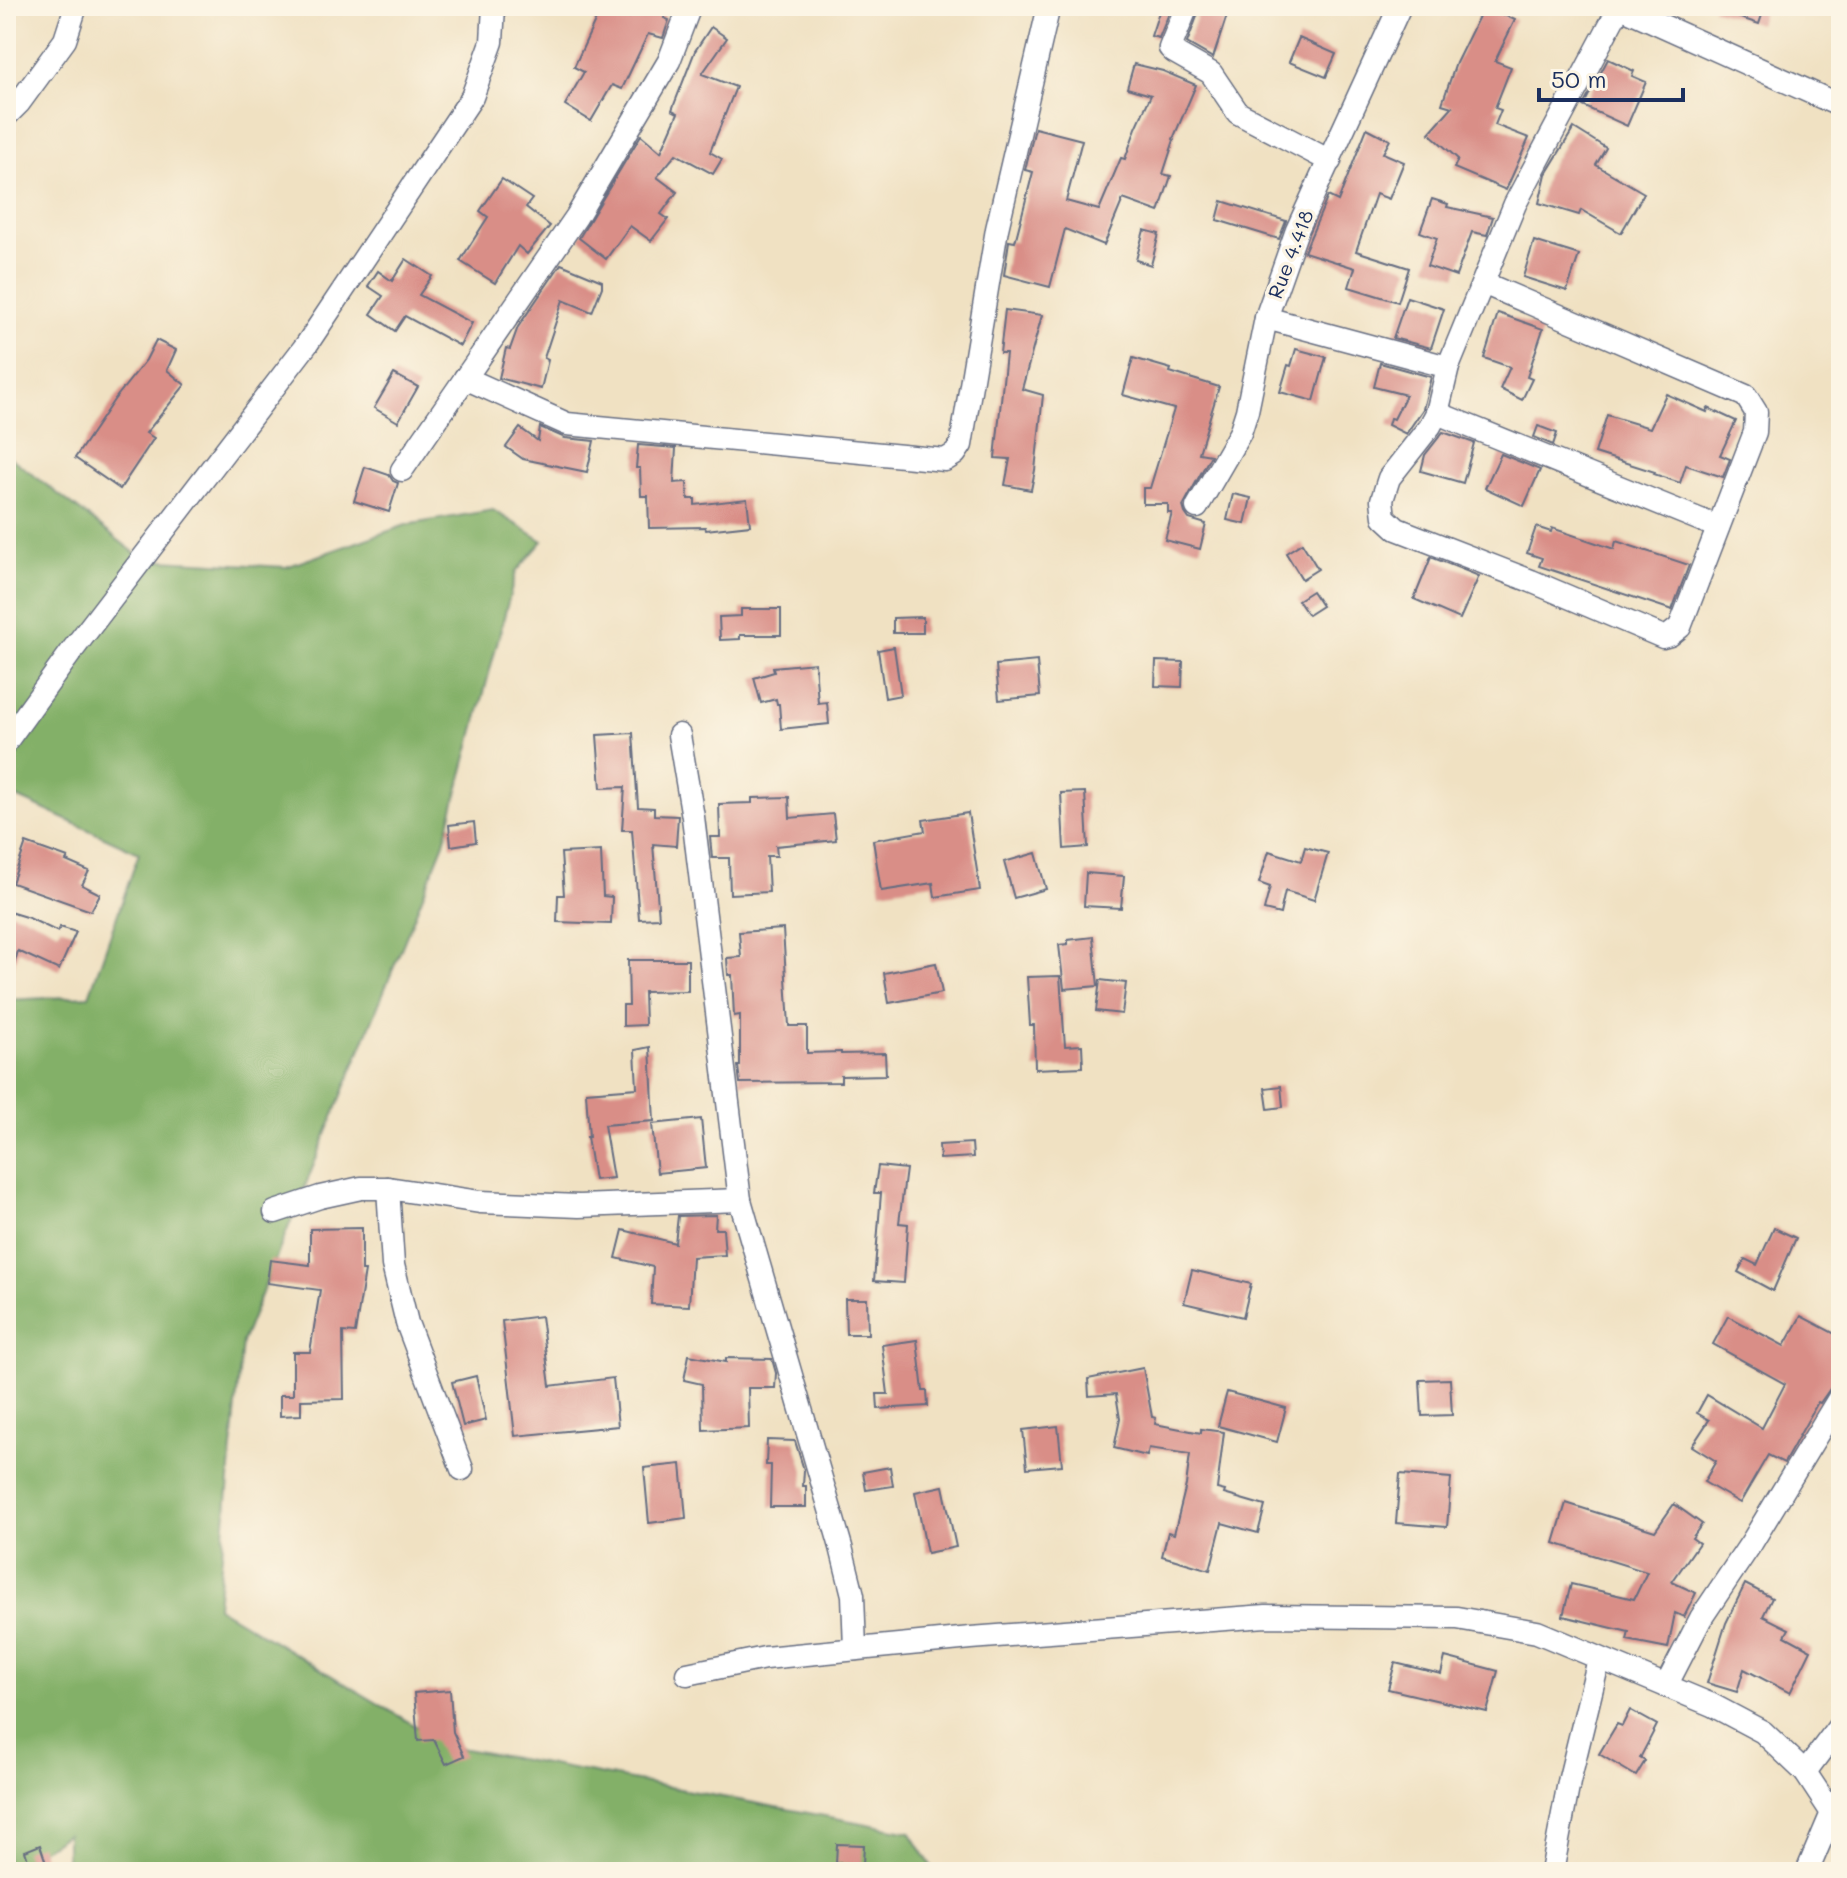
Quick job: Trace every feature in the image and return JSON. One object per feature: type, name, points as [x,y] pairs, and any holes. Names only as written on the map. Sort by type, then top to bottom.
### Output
[{"type":"street","points":[[6,116],[65,40],[76,6]]},
{"type":"street","points":[[6,742],[74,648],[307,344],[429,162],[472,97],[492,42],[494,6]]},
{"type":"street","points":[[402,470],[577,216],[669,61],[690,6]]},
{"type":"street","points":[[465,378],[567,424],[945,460],[955,454],[961,445],[997,229],[1049,6]]},
{"type":"street","points":[[1187,6],[1170,48],[1211,73],[1238,113],[1330,161]]},
{"type":"street","name":"Rue 4.418","points":[[1197,507],[1240,433],[1266,318],[1297,230],[1400,6]]},
{"type":"street","points":[[1483,283],[1746,396],[1756,412],[1755,432],[1680,627],[1670,635],[1663,637],[1397,529],[1384,517],[1382,500],[1389,478],[1437,413],[1448,367],[1515,204],[1620,6],[1841,106]]},
{"type":"street","points":[[1266,318],[1448,367]]},
{"type":"street","points":[[1437,413],[1718,527]]},
{"type":"street","points":[[679,735],[693,817],[740,1200],[841,1547],[853,1595],[855,1649]]},
{"type":"street","points":[[275,1212],[361,1188],[388,1188],[480,1202],[579,1206],[740,1200]]},
{"type":"street","points":[[388,1188],[393,1265],[407,1323],[462,1469]]},
{"type":"street","points":[[1666,1686],[1701,1618],[1752,1542],[1841,1395]]},
{"type":"street","points":[[687,1674],[765,1658],[971,1638],[1266,1616],[1457,1618],[1537,1632],[1712,1705],[1763,1732],[1805,1772],[1837,1816],[1807,1872]]},
{"type":"street","points":[[1552,1872],[1569,1782],[1599,1659]]},
{"type":"street","points":[[1805,1772],[1841,1724]]},
{"type":"green space","points":[[6,454],[143,559],[286,567],[406,525],[493,510],[543,541],[516,572],[444,843],[242,1342],[217,1607],[449,1746],[910,1832],[935,1872],[67,1872],[67,1834],[6,1872],[6,1000],[89,996],[139,853],[6,792]]},
{"type":"building","points":[[602,6],[629,17],[632,6],[668,6],[664,18],[669,20],[663,38],[648,34],[622,89],[612,85],[591,121],[565,105],[584,72],[574,67]]},
{"type":"building","points":[[1161,6],[1172,6],[1159,38],[1151,36]]},
{"type":"building","points":[[1201,6],[1230,6],[1213,58],[1187,43]]},
{"type":"building","points":[[1484,6],[1515,20],[1495,61],[1511,67],[1495,108],[1501,110],[1495,125],[1529,138],[1506,190],[1454,168],[1458,159],[1429,133],[1452,107],[1442,104],[1456,63]]},
{"type":"building","points":[[1714,6],[1765,6],[1759,24],[1713,9]]},
{"type":"building","points":[[711,27],[727,38],[702,74],[736,87],[710,152],[722,159],[713,174],[676,154],[657,177],[677,192],[661,214],[668,219],[651,241],[630,226],[606,259],[579,238],[641,135],[661,152],[678,113],[672,110],[695,51]]},
{"type":"building","points":[[1299,38],[1336,54],[1326,77],[1289,62]]},
{"type":"building","points":[[1608,59],[1634,71],[1632,76],[1646,82],[1627,126],[1583,106]]},
{"type":"building","points":[[1134,64],[1163,71],[1196,85],[1173,139],[1163,174],[1171,176],[1159,212],[1123,199],[1104,245],[1065,229],[1050,287],[1004,275],[1009,241],[1015,242],[1033,172],[1025,170],[1035,128],[1082,140],[1066,201],[1099,210],[1121,158],[1125,159],[1151,95],[1127,88]]},
{"type":"building","points":[[1367,128],[1390,140],[1383,153],[1404,162],[1389,199],[1376,194],[1356,251],[1409,268],[1398,302],[1349,287],[1355,268],[1304,252],[1328,196],[1338,201]]},
{"type":"building","points":[[1574,128],[1606,148],[1596,165],[1644,193],[1621,233],[1581,210],[1579,215],[1539,203],[1546,174]]},
{"type":"building","points":[[502,179],[532,199],[526,207],[550,226],[527,254],[518,246],[495,283],[460,261],[488,217],[480,211]]},
{"type":"building","points":[[1432,199],[1448,204],[1447,207],[1493,217],[1487,235],[1472,232],[1456,276],[1427,266],[1437,238],[1420,232]]},
{"type":"building","points":[[1222,201],[1286,221],[1279,239],[1217,220]]},
{"type":"building","points":[[1144,230],[1159,234],[1151,265],[1136,260]]},
{"type":"building","points":[[1534,241],[1579,255],[1567,291],[1523,277]]},
{"type":"building","points":[[406,259],[432,276],[419,295],[472,323],[460,346],[405,316],[395,331],[371,314],[383,296],[368,286],[378,271],[392,281]]},
{"type":"building","points":[[561,264],[602,281],[592,312],[563,300],[544,358],[548,360],[541,389],[499,378],[506,348],[510,349],[518,327]]},
{"type":"building","points":[[1407,297],[1444,309],[1431,348],[1393,338]]},
{"type":"building","points":[[1005,310],[1042,315],[1022,389],[1043,395],[1031,490],[1005,485],[1010,459],[995,458],[1006,353],[1000,353]]},
{"type":"building","points":[[1498,313],[1543,329],[1527,377],[1532,379],[1522,400],[1500,389],[1510,367],[1484,358]]},
{"type":"building","points":[[156,340],[176,350],[167,370],[185,385],[146,433],[154,438],[120,489],[75,458],[114,400],[146,360]]},
{"type":"building","points":[[1296,349],[1326,357],[1314,401],[1280,392]]},
{"type":"building","points":[[1133,358],[1219,387],[1199,453],[1211,455],[1183,506],[1189,519],[1206,524],[1200,549],[1165,540],[1172,513],[1168,513],[1168,504],[1143,504],[1143,488],[1150,488],[1174,409],[1123,395]]},
{"type":"building","points":[[1380,363],[1431,377],[1423,409],[1406,434],[1388,425],[1406,395],[1374,387]]},
{"type":"building","points":[[394,374],[418,387],[398,422],[374,408]]},
{"type":"building","points":[[1666,394],[1736,421],[1720,455],[1730,459],[1723,477],[1686,465],[1680,483],[1595,453],[1607,415],[1650,428]]},
{"type":"building","points":[[1538,426],[1557,433],[1553,445],[1534,437]]},
{"type":"building","points":[[540,427],[565,438],[594,441],[587,472],[523,459],[506,447],[520,428],[538,441]]},
{"type":"building","points":[[1443,432],[1474,443],[1463,483],[1421,471],[1425,455]]},
{"type":"building","points":[[638,445],[676,448],[674,483],[687,482],[688,499],[695,499],[695,505],[747,499],[750,525],[706,530],[705,527],[649,528],[648,496],[641,496],[640,468],[636,468]]},
{"type":"building","points":[[1501,454],[1540,470],[1524,506],[1485,488]]},
{"type":"building","points":[[365,467],[389,475],[398,483],[389,512],[354,501]]},
{"type":"building","points":[[1233,494],[1251,498],[1245,524],[1227,520]]},
{"type":"building","points":[[1536,527],[1551,532],[1552,528],[1614,549],[1616,541],[1689,565],[1672,610],[1539,566],[1542,558],[1527,553]]},
{"type":"building","points":[[1302,543],[1318,569],[1302,579],[1286,553]]},
{"type":"building","points":[[1431,557],[1479,576],[1460,619],[1414,599]]},
{"type":"building","points":[[1312,591],[1322,606],[1308,615],[1298,600]]},
{"type":"building","points":[[741,609],[781,609],[781,635],[740,635],[740,639],[720,640],[719,617],[741,616]]},
{"type":"building","points":[[923,617],[923,633],[893,633],[893,618]]},
{"type":"building","points":[[894,647],[901,695],[885,698],[878,650]]},
{"type":"building","points":[[1037,661],[1040,696],[999,700],[996,665]]},
{"type":"building","points":[[1156,661],[1183,662],[1182,687],[1155,686]]},
{"type":"building","points":[[815,663],[818,703],[827,702],[829,724],[781,729],[779,704],[776,699],[761,703],[754,678],[774,672],[773,667]]},
{"type":"building","points":[[633,733],[638,807],[654,808],[654,815],[678,816],[676,846],[653,844],[659,918],[639,919],[632,830],[622,830],[625,787],[601,788],[597,735]]},
{"type":"building","points":[[1085,792],[1088,847],[1064,849],[1061,793]]},
{"type":"building","points":[[789,797],[790,818],[833,814],[836,840],[776,846],[777,856],[767,856],[769,892],[730,894],[729,858],[712,858],[710,837],[720,837],[719,804],[752,803],[752,798]]},
{"type":"building","points":[[968,813],[980,890],[935,897],[933,883],[881,891],[873,840],[925,831],[923,820]]},
{"type":"building","points":[[474,822],[476,842],[451,846],[449,825]]},
{"type":"building","points":[[26,843],[68,858],[66,861],[89,871],[82,885],[100,894],[91,911],[12,883]]},
{"type":"building","points":[[1305,847],[1328,853],[1314,900],[1285,891],[1280,914],[1264,910],[1270,887],[1259,883],[1269,851],[1301,861]]},
{"type":"building","points":[[601,851],[603,896],[612,897],[611,924],[557,922],[558,895],[564,895],[561,853]]},
{"type":"building","points":[[1036,853],[1046,889],[1014,898],[1004,862]]},
{"type":"building","points":[[1086,873],[1124,876],[1121,908],[1084,906]]},
{"type":"building","points":[[6,911],[58,932],[60,927],[76,932],[59,970],[18,951],[10,979],[6,978]]},
{"type":"building","points":[[783,929],[789,1026],[807,1026],[807,1053],[885,1053],[886,1075],[841,1076],[841,1082],[740,1083],[740,1015],[734,1016],[732,975],[728,975],[727,958],[741,957],[739,932]]},
{"type":"building","points":[[1093,937],[1098,986],[1064,989],[1059,945],[1068,944],[1068,940]]},
{"type":"building","points":[[628,960],[688,960],[688,991],[644,992],[645,1025],[623,1026],[623,1005],[629,1005]]},
{"type":"building","points":[[936,963],[942,993],[889,1003],[884,973]]},
{"type":"building","points":[[1060,976],[1065,1046],[1082,1045],[1083,1067],[1035,1069],[1034,1025],[1030,1025],[1027,977]]},
{"type":"building","points":[[1100,980],[1126,983],[1122,1014],[1096,1011]]},
{"type":"building","points":[[650,1047],[654,1121],[604,1125],[613,1178],[594,1180],[587,1137],[586,1092],[637,1088],[635,1050]]},
{"type":"building","points":[[1281,1086],[1283,1107],[1268,1109],[1265,1088]]},
{"type":"building","points":[[701,1119],[706,1168],[657,1173],[652,1124]]},
{"type":"building","points":[[972,1143],[973,1157],[940,1159],[939,1145]]},
{"type":"building","points":[[878,1166],[906,1169],[899,1223],[908,1224],[904,1283],[874,1281],[881,1193],[874,1193]]},
{"type":"building","points":[[716,1215],[715,1229],[723,1229],[725,1255],[692,1257],[689,1306],[651,1304],[653,1267],[616,1258],[623,1230],[675,1243],[678,1216]]},
{"type":"building","points":[[362,1228],[362,1271],[365,1271],[355,1333],[343,1332],[344,1399],[301,1400],[301,1415],[280,1416],[280,1395],[293,1395],[293,1352],[310,1352],[320,1290],[267,1283],[270,1260],[310,1265],[310,1229]]},
{"type":"building","points":[[1774,1228],[1796,1238],[1773,1291],[1738,1272],[1745,1259],[1757,1265]]},
{"type":"building","points":[[1192,1270],[1251,1284],[1243,1317],[1184,1303]]},
{"type":"building","points":[[845,1299],[867,1299],[868,1334],[846,1334]]},
{"type":"building","points":[[541,1316],[550,1386],[613,1378],[618,1426],[515,1436],[502,1321]]},
{"type":"building","points":[[1728,1316],[1784,1346],[1801,1316],[1841,1337],[1841,1381],[1834,1383],[1818,1402],[1784,1463],[1768,1455],[1740,1503],[1704,1482],[1716,1461],[1692,1446],[1709,1420],[1697,1413],[1707,1395],[1762,1428],[1785,1384],[1713,1344]]},
{"type":"building","points":[[917,1340],[923,1391],[927,1391],[928,1406],[878,1409],[877,1394],[888,1394],[882,1345]]},
{"type":"building","points":[[689,1355],[726,1362],[726,1358],[772,1359],[776,1373],[775,1388],[748,1388],[749,1428],[703,1430],[702,1384],[684,1380]]},
{"type":"building","points":[[1143,1368],[1155,1424],[1201,1433],[1201,1429],[1224,1432],[1217,1489],[1265,1506],[1258,1533],[1222,1523],[1210,1570],[1162,1556],[1168,1532],[1174,1534],[1190,1454],[1149,1448],[1147,1456],[1114,1448],[1120,1419],[1116,1394],[1089,1396],[1088,1379]]},
{"type":"building","points":[[476,1376],[486,1420],[463,1426],[452,1382]]},
{"type":"building","points":[[1450,1379],[1452,1415],[1422,1416],[1420,1380]]},
{"type":"building","points":[[1227,1392],[1286,1408],[1277,1442],[1218,1426]]},
{"type":"building","points":[[1058,1426],[1062,1465],[1027,1468],[1023,1430]]},
{"type":"building","points":[[767,1440],[795,1441],[804,1470],[806,1507],[770,1507],[771,1465],[766,1465]]},
{"type":"building","points":[[681,1464],[686,1518],[649,1523],[644,1468]]},
{"type":"building","points":[[890,1467],[893,1486],[866,1490],[863,1472]]},
{"type":"building","points":[[1400,1474],[1451,1478],[1447,1527],[1396,1523]]},
{"type":"building","points":[[943,1486],[956,1547],[927,1553],[915,1492]]},
{"type":"building","points":[[1566,1503],[1655,1531],[1674,1504],[1702,1524],[1692,1538],[1699,1543],[1672,1582],[1696,1593],[1684,1617],[1675,1613],[1668,1648],[1627,1640],[1629,1632],[1563,1616],[1571,1584],[1634,1599],[1647,1572],[1554,1543]]},
{"type":"building","points":[[1745,1584],[1772,1598],[1763,1616],[1789,1629],[1785,1636],[1811,1650],[1790,1693],[1744,1669],[1737,1692],[1707,1683],[1726,1623]]},
{"type":"building","points":[[1445,1657],[1498,1671],[1487,1712],[1388,1689],[1395,1663],[1441,1674]]},
{"type":"building","points":[[450,1690],[453,1732],[464,1756],[446,1764],[434,1740],[418,1741],[414,1693]]},
{"type":"building","points":[[1630,1710],[1657,1725],[1640,1758],[1645,1761],[1636,1776],[1599,1754],[1617,1724],[1622,1726]]},
{"type":"building","points":[[837,1844],[864,1845],[863,1864],[836,1863]]},
{"type":"building","points":[[40,1845],[49,1872],[32,1872],[25,1851]]}]
